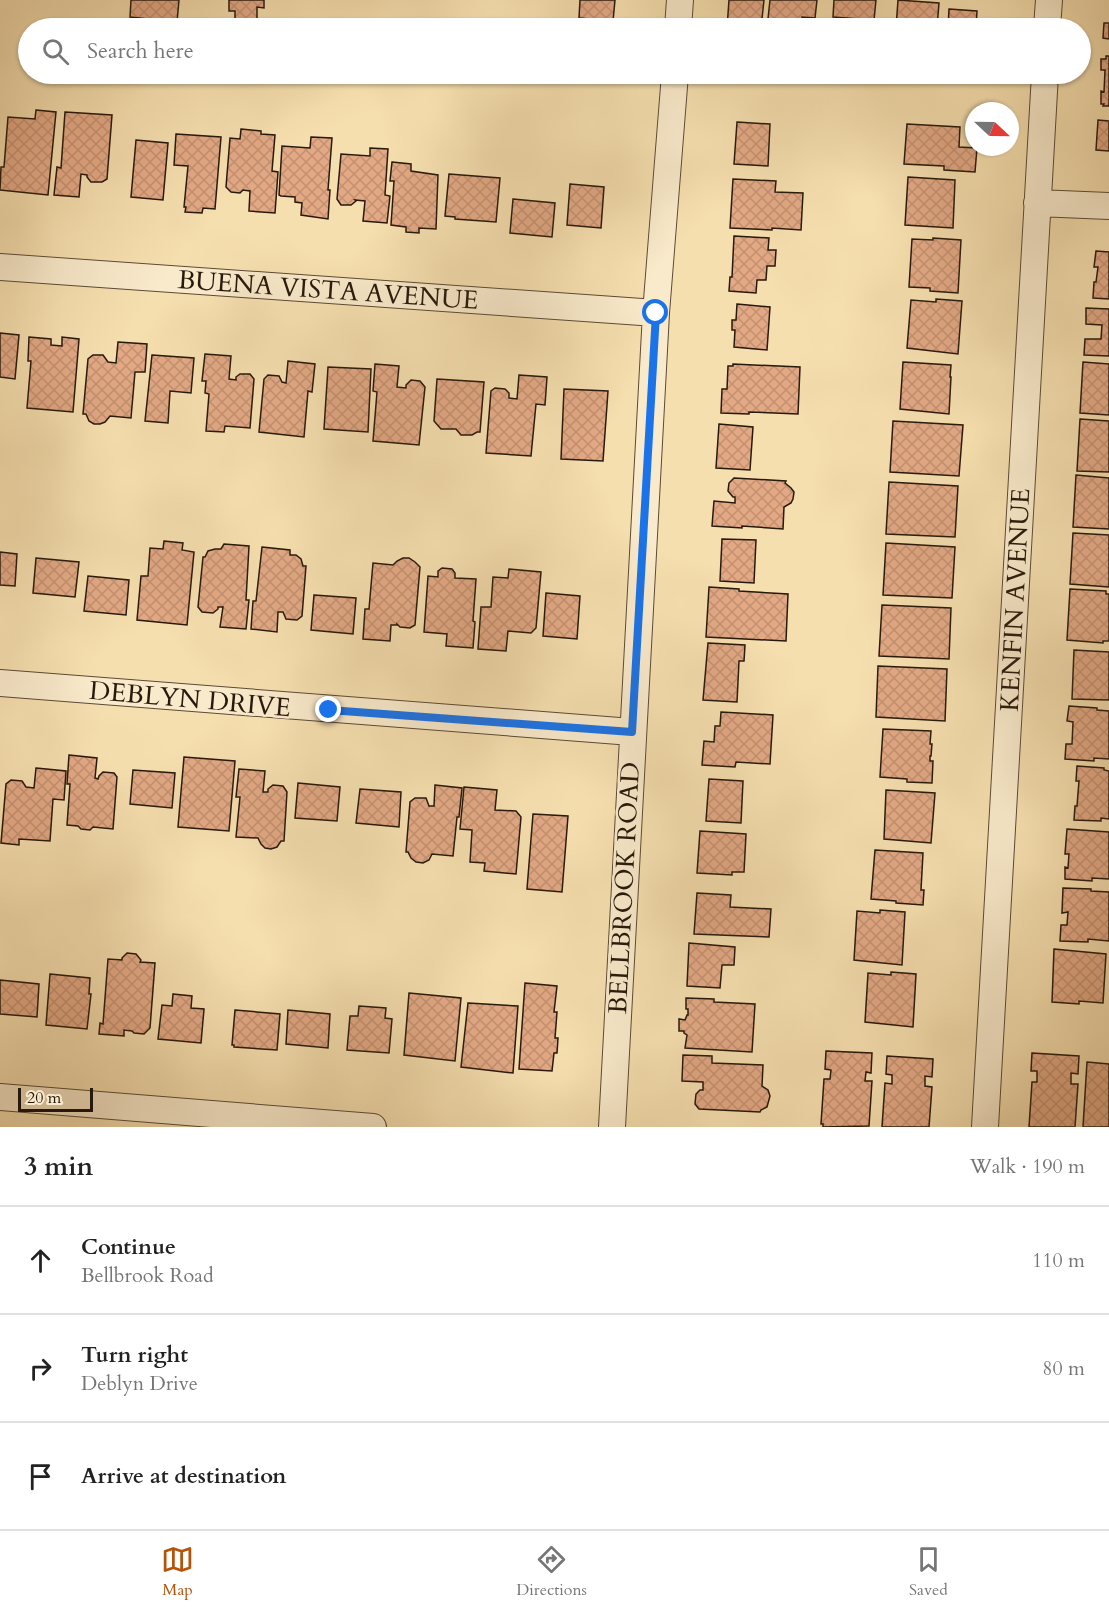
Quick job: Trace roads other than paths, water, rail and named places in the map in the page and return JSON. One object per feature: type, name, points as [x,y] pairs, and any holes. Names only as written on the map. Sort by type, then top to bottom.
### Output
[{"type":"street","points":[[679,18],[680,0]]},
{"type":"street","points":[[1048,18],[1049,0]]},
{"type":"street","name":"BELLBROOK ROAD","points":[[612,1127],[656,313],[674,84]]},
{"type":"street","name":"KENFIN AVENUE","points":[[985,1127],[1044,84]]},
{"type":"street","points":[[1038,203],[1109,206]]},
{"type":"street","name":"BUENA VISTA AVENUE","points":[[0,267],[656,313]]},
{"type":"street","name":"DEBLYN DRIVE","points":[[0,683],[632,732]]},
{"type":"street","points":[[0,1097],[373,1127]]}]
